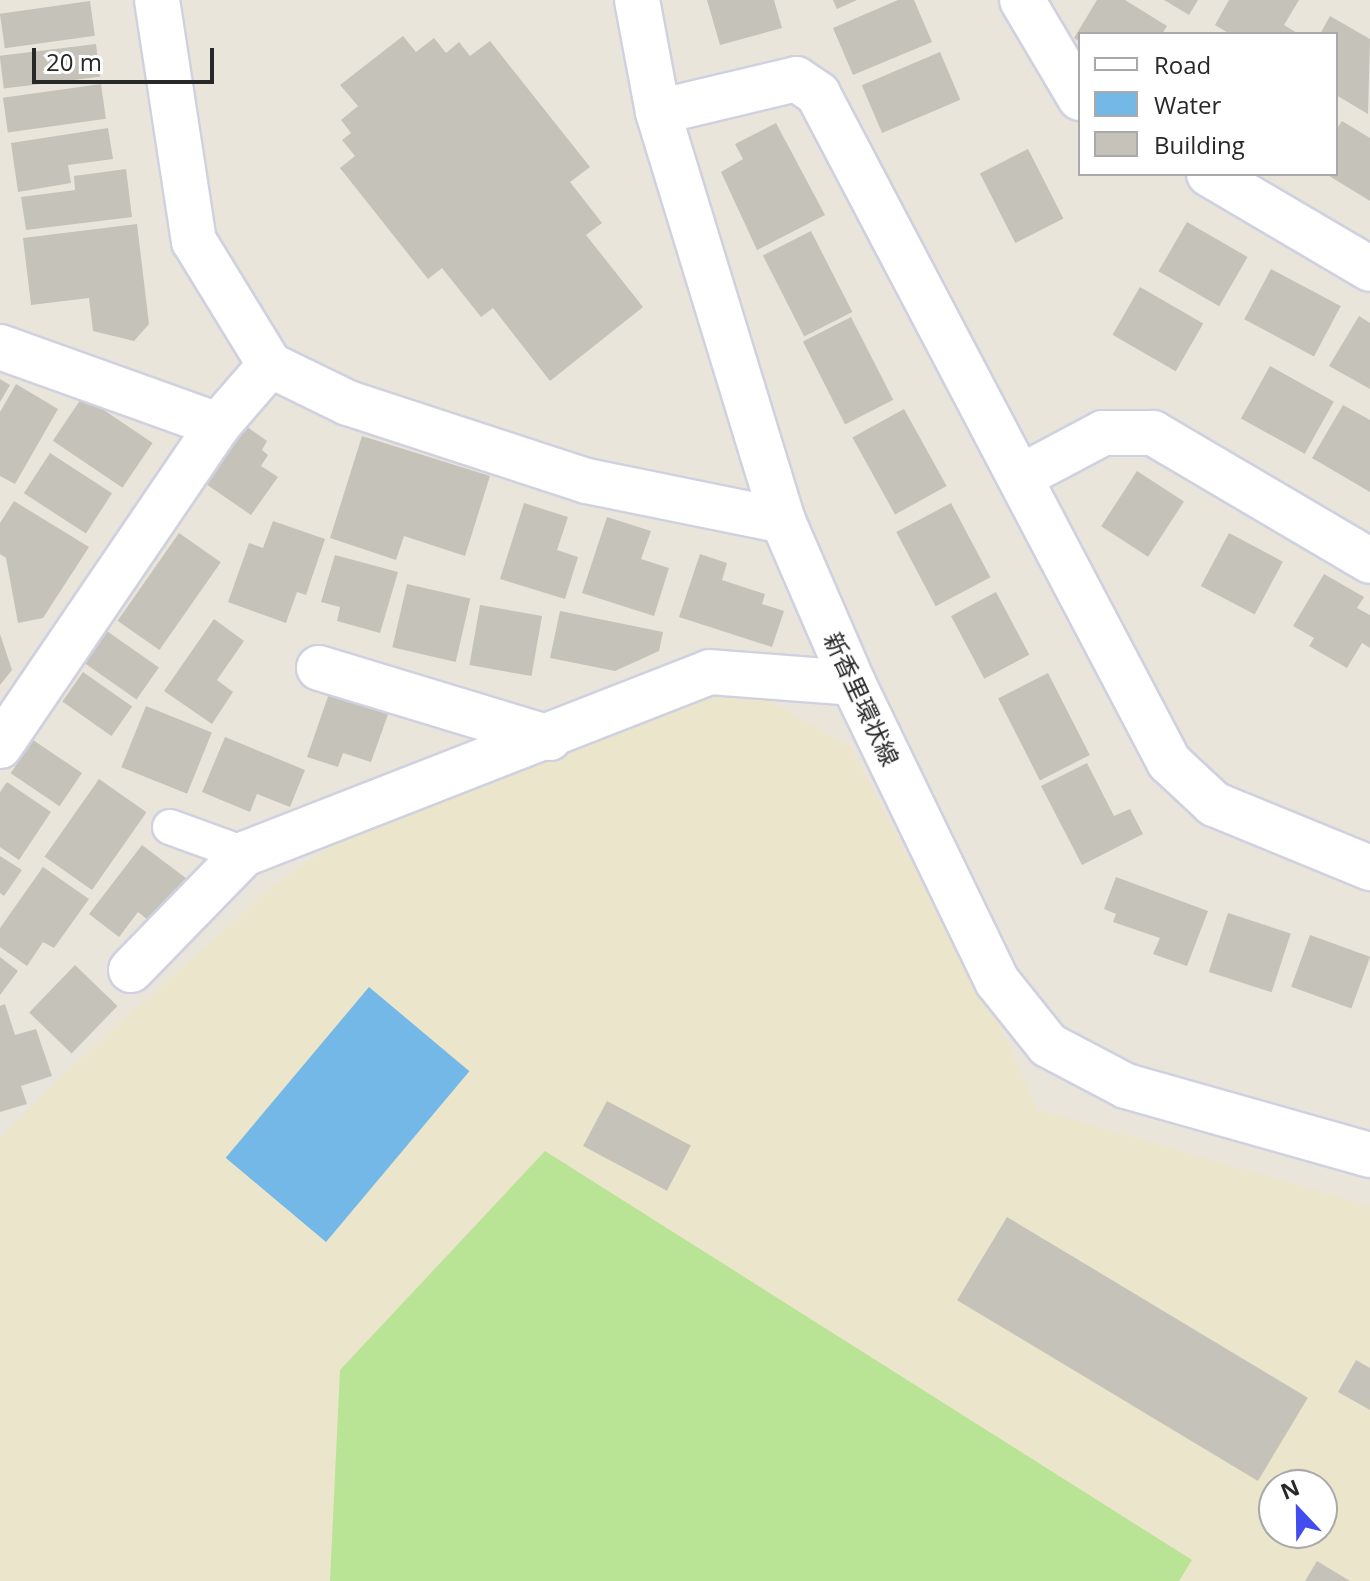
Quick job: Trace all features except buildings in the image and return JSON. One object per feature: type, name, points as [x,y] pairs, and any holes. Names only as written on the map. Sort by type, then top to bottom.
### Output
[{"type":"street","points":[[157,0],[194,241],[270,365],[348,403],[587,481],[783,521]]},
{"type":"street","name":"新香里環状線","points":[[637,0],[658,112],[783,521],[853,683],[997,981],[1048,1045],[1126,1086],[1370,1155]]},
{"type":"street","points":[[1022,0],[1078,95]]},
{"type":"street","points":[[658,112],[796,79],[818,94],[1169,762],[1214,804],[1370,868]]},
{"type":"street","points":[[1212,176],[1370,269]]},
{"type":"street","points":[[2,336],[218,425]]},
{"type":"street","points":[[0,746],[218,425],[270,365]]},
{"type":"street","points":[[1020,477],[1103,433],[1153,433],[1370,561]]},
{"type":"street","points":[[319,668],[550,738]]},
{"type":"street","points":[[131,970],[244,854],[550,738],[710,672],[853,683]]},
{"type":"lane","points":[[170,827],[244,854]]},
{"type":"shaded area","points":[[740,684],[850,747],[1004,1035],[1037,1109],[1370,1206],[1370,1581],[0,1581],[0,1138],[71,1067],[279,881],[373,818]]},
{"type":"green space","points":[[545,1151],[1192,1560],[1179,1581],[330,1581],[340,1370]]},
{"type":"water","points":[[369,987],[469,1071],[326,1242],[226,1158]]}]
